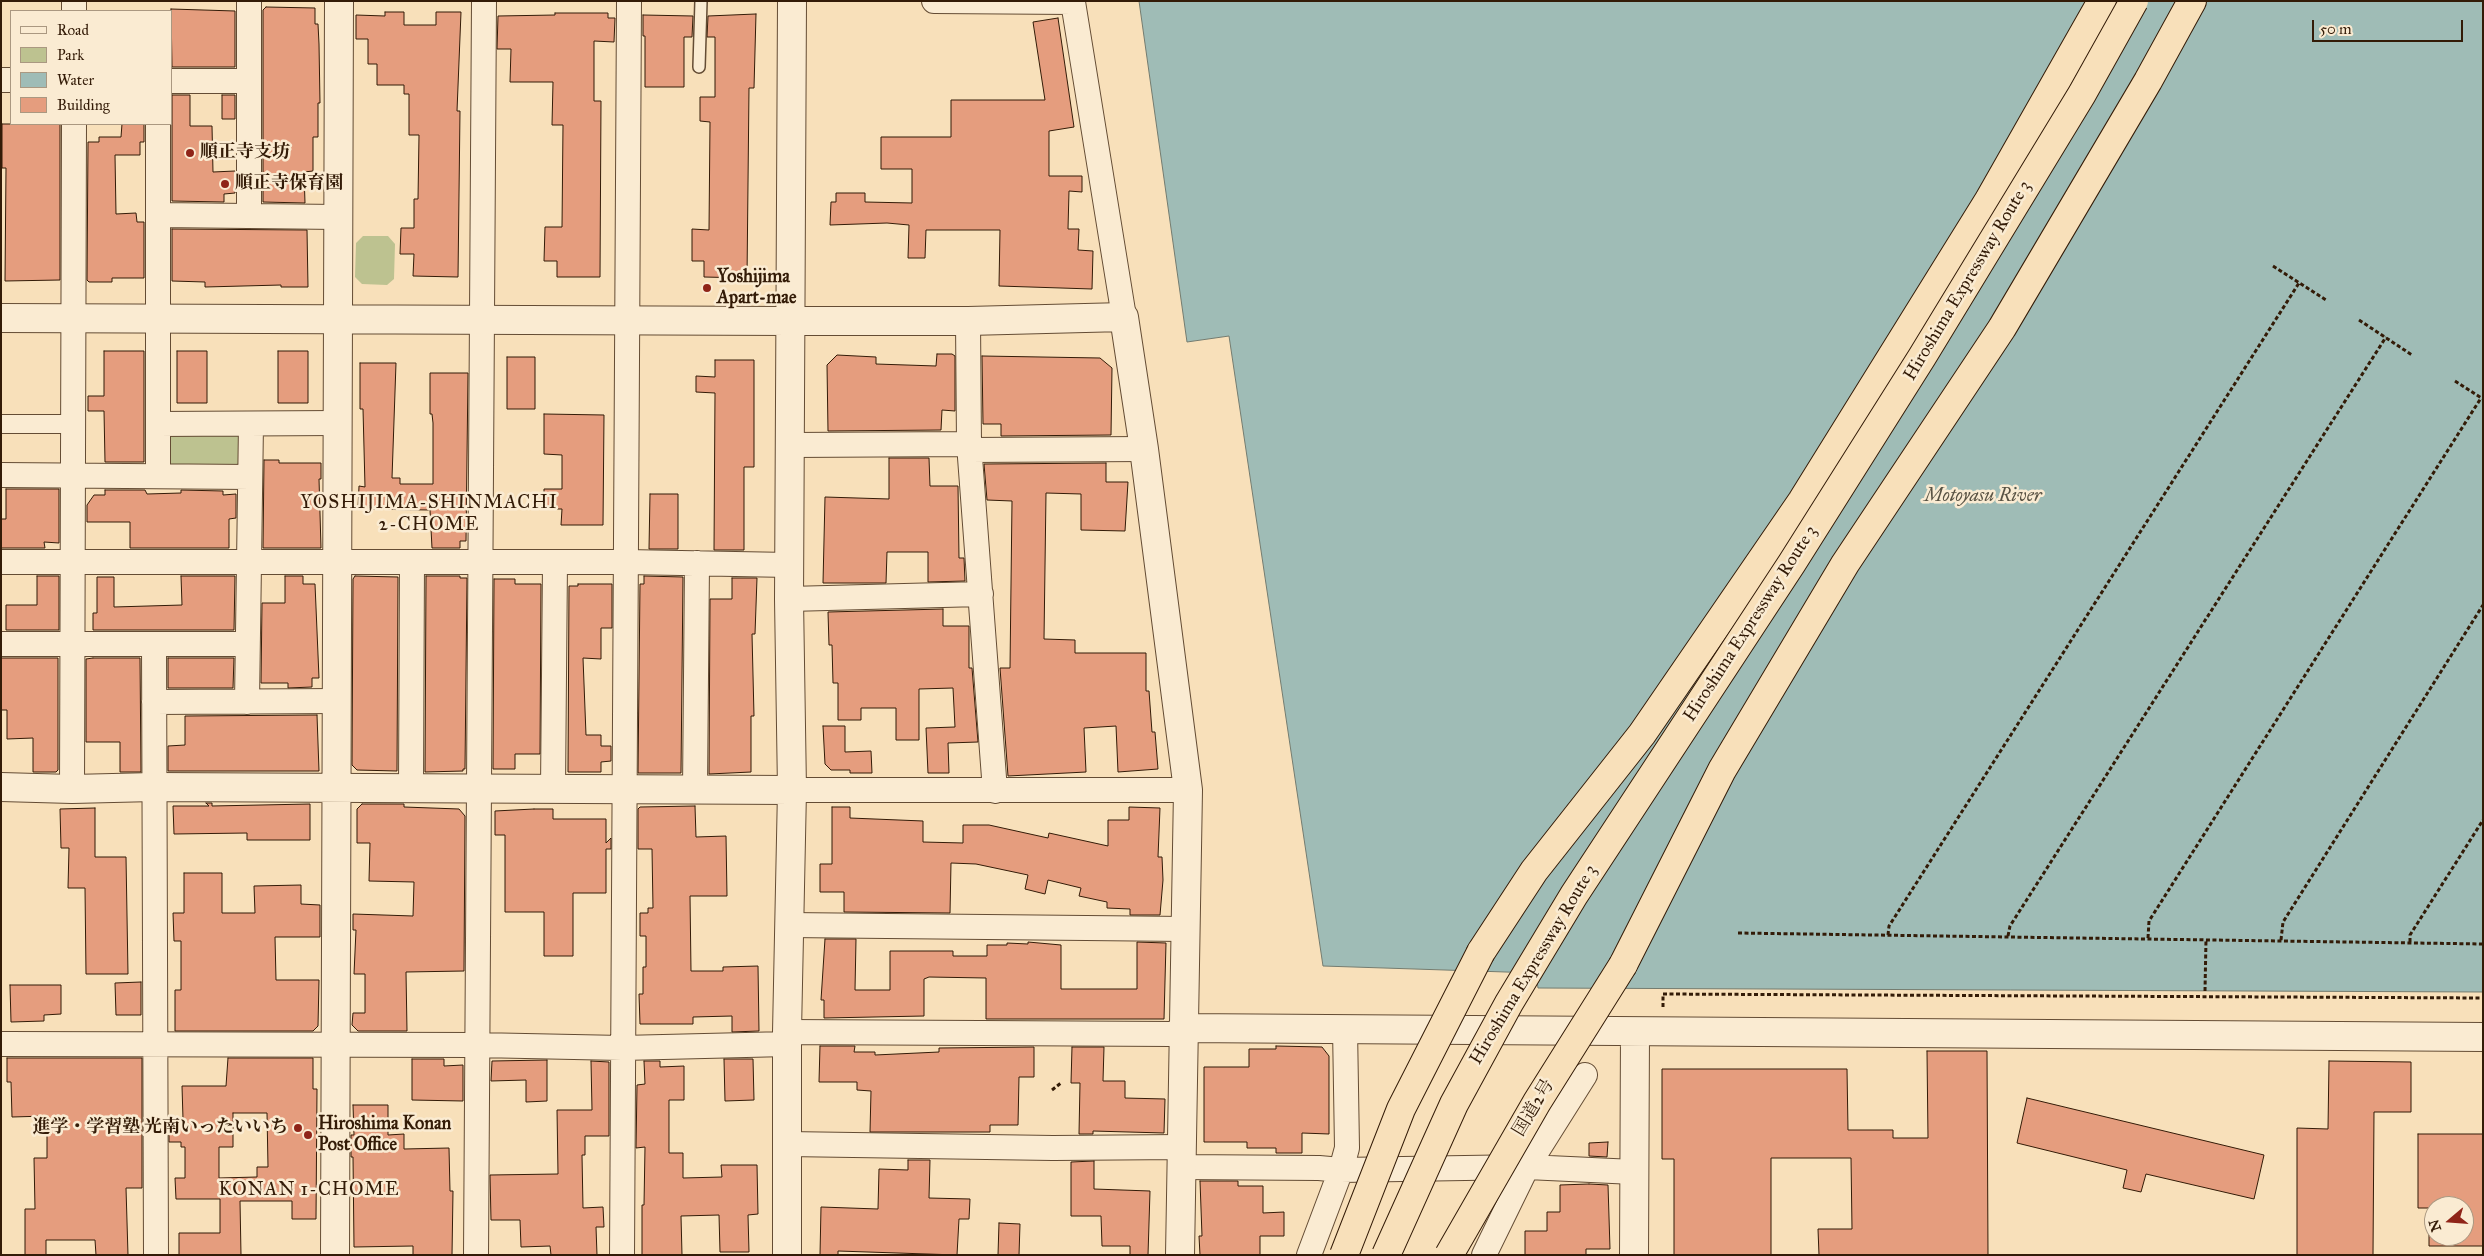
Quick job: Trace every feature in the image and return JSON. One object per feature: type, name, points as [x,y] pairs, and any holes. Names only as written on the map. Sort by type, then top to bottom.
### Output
[{"type":"highway","points":[[1344,1255],[1401,1109],[1481,952],[1534,871],[1642,734],[1802,501],[1989,200],[2102,1]]},
{"type":"highway","name":"Hiroshima Expressway Route 3","points":[[1386,1255],[1454,1104],[1509,1003],[1579,887],[1786,572],[1922,357],[2082,94],[2134,1]]},
{"type":"highway","name":"国道2号","points":[[1449,1255],[1536,1102],[1623,965],[1722,770],[1845,564],[2002,328],[2148,81],[2192,1]]},
{"type":"street","points":[[249,1],[249,216]]},
{"type":"street","points":[[334,1255],[339,1]]},
{"type":"street","points":[[476,1255],[484,1]]},
{"type":"street","points":[[622,1255],[629,1]]},
{"type":"street","points":[[787,1255],[788,925],[792,790],[789,599],[792,1]]},
{"type":"street","points":[[934,1],[1072,2],[1144,449],[1188,790],[1180,1255]]},
{"type":"street","points":[[172,81],[249,81]]},
{"type":"street","points":[[72,789],[74,125]]},
{"type":"street","points":[[158,125],[158,476]]},
{"type":"street","points":[[158,215],[338,217]]},
{"type":"street","points":[[1,318],[968,321],[1124,317]]},
{"type":"street","points":[[968,321],[970,447],[995,791]]},
{"type":"street","points":[[1,424],[73,424]]},
{"type":"street","points":[[158,424],[338,424]]},
{"type":"street","points":[[247,702],[251,424]]},
{"type":"street","points":[[791,445],[1144,449]]},
{"type":"street","points":[[1,475],[250,477]]},
{"type":"street","points":[[1,562],[626,562],[790,565]]},
{"type":"street","points":[[411,788],[412,562]]},
{"type":"street","points":[[553,789],[555,562]]},
{"type":"street","points":[[695,790],[697,563]]},
{"type":"street","points":[[789,599],[981,594]]},
{"type":"street","points":[[1,644],[247,644]]},
{"type":"street","points":[[154,644],[156,1255]]},
{"type":"street","points":[[154,702],[337,701]]},
{"type":"street","points":[[1,787],[72,789],[154,787],[995,791],[1188,790]]},
{"type":"street","points":[[788,925],[1185,929]]},
{"type":"street","points":[[1,1044],[478,1045],[622,1048],[787,1038],[1172,1034],[1183,1028],[1345,1028],[1635,1033],[2483,1037]]},
{"type":"street","points":[[1309,1255],[1341,1170],[1347,1148],[1345,1028]]},
{"type":"street","points":[[1634,1255],[1635,1033]]},
{"type":"street","points":[[1484,1255],[1528,1167],[1585,1075]]},
{"type":"street","points":[[786,1144],[1052,1148],[1341,1170],[1528,1167],[1634,1172]]},
{"type":"lane","points":[[700,67],[701,1]]},
{"type":"path","points":[[2273,266],[2326,300]]},
{"type":"path","points":[[1888,935],[1889,926],[2299,283]]},
{"type":"path","points":[[2359,320],[2412,355]]},
{"type":"path","points":[[2008,936],[2010,926],[2386,337]]},
{"type":"path","points":[[2148,938],[2149,921],[2482,399],[2455,381]]},
{"type":"path","points":[[2281,940],[2283,922],[2483,605]]},
{"type":"path","points":[[2410,942],[2410,934],[2483,820]]},
{"type":"path","points":[[1738,933],[2483,944]]},
{"type":"path","points":[[2205,991],[2206,939]]},
{"type":"path","points":[[1663,1012],[1663,994],[2483,998]]},
{"type":"path","points":[[1052,1090],[1061,1083]]},
{"type":"green space","points":[[363,236],[388,236],[395,244],[394,279],[387,285],[362,284],[355,277],[356,243]]},
{"type":"green space","points":[[231,428],[240,437],[241,464],[231,472],[171,474],[165,435]]},
{"type":"water","name":"Motoyasu River","points":[[1139,1],[2483,1],[2483,992],[1538,988],[1536,973],[1323,966],[1229,336],[1187,342]]},
{"type":"building","points":[[266,7],[315,8],[315,24],[318,24],[320,103],[318,103],[318,137],[313,137],[313,171],[304,172],[305,203],[263,202],[263,10]]},
{"type":"building","points":[[171,10],[235,11],[235,67],[172,67]]},
{"type":"building","points":[[385,12],[404,12],[404,25],[436,25],[436,12],[461,12],[457,111],[460,111],[458,277],[413,276],[414,254],[400,254],[401,228],[414,228],[414,199],[418,199],[419,135],[409,135],[409,94],[404,94],[404,85],[377,85],[377,64],[368,64],[368,39],[356,39],[356,15],[385,16]]},
{"type":"building","points":[[555,13],[608,13],[608,18],[615,18],[614,42],[594,41],[594,101],[601,101],[600,277],[557,277],[557,261],[544,261],[545,227],[562,227],[563,125],[552,125],[553,82],[510,82],[511,49],[497,49],[498,16],[555,15]]},
{"type":"building","points":[[756,14],[754,88],[749,88],[747,278],[704,277],[704,261],[692,261],[692,229],[709,230],[710,122],[700,121],[700,97],[715,97],[715,37],[707,37],[708,16]]},
{"type":"building","points":[[643,15],[693,16],[692,37],[684,37],[684,87],[645,87]]},
{"type":"building","points":[[1058,18],[1074,127],[1049,131],[1049,176],[1082,176],[1082,192],[1069,191],[1068,229],[1079,229],[1078,250],[1093,251],[1092,289],[999,286],[1000,230],[926,230],[925,258],[908,258],[909,225],[887,223],[830,225],[831,202],[836,202],[836,193],[865,193],[865,202],[912,203],[912,169],[881,169],[881,137],[951,137],[951,100],[1045,100],[1033,22]]},
{"type":"building","points":[[172,95],[190,95],[190,126],[212,126],[213,172],[235,171],[235,193],[224,194],[224,202],[172,201]]},
{"type":"building","points":[[222,95],[235,95],[235,119],[222,119]]},
{"type":"building","points":[[2,124],[60,125],[60,280],[5,281],[6,168],[2,168]]},
{"type":"building","points":[[122,125],[144,125],[144,142],[140,142],[140,155],[115,155],[116,214],[136,213],[137,222],[144,222],[144,278],[112,278],[112,282],[89,282],[87,280],[88,142],[99,142],[99,137],[121,137]]},
{"type":"building","points":[[172,229],[307,230],[308,287],[281,287],[281,285],[205,287],[205,282],[172,281]]},
{"type":"building","points":[[104,351],[144,351],[144,462],[105,462],[104,411],[88,411],[88,396],[104,396]]},
{"type":"building","points":[[177,351],[207,351],[207,403],[177,403]]},
{"type":"building","points":[[278,351],[308,351],[308,403],[278,403]]},
{"type":"building","points":[[937,354],[952,354],[955,356],[955,411],[942,410],[941,430],[828,431],[827,365],[837,355],[876,357],[876,364],[936,366]]},
{"type":"building","points":[[982,356],[1100,358],[1112,368],[1111,435],[1001,436],[1001,424],[983,424]]},
{"type":"building","points":[[507,357],[535,357],[535,409],[507,409]]},
{"type":"building","points":[[715,360],[754,360],[754,467],[744,467],[744,550],[714,550],[715,393],[696,392],[696,376],[715,377]]},
{"type":"building","points":[[360,363],[396,363],[392,478],[400,478],[400,484],[433,484],[433,423],[432,414],[430,414],[430,373],[468,373],[466,541],[460,541],[460,548],[432,548],[430,510],[358,509],[359,486],[365,487],[363,409],[360,409]]},
{"type":"building","points":[[544,414],[604,415],[603,525],[561,525],[562,509],[544,509],[544,489],[562,489],[562,455],[544,454]]},
{"type":"building","points":[[889,458],[929,458],[930,486],[958,486],[959,558],[964,558],[965,581],[928,582],[928,552],[887,552],[886,583],[823,583],[825,497],[889,499]]},
{"type":"building","points":[[264,460],[279,460],[279,463],[321,463],[321,479],[319,479],[321,548],[263,548]]},
{"type":"building","points":[[1106,463],[1106,482],[1128,482],[1125,531],[1081,530],[1081,494],[1046,493],[1044,639],[1075,640],[1075,653],[1146,653],[1146,691],[1149,691],[1152,732],[1155,732],[1158,769],[1118,772],[1116,726],[1084,728],[1086,772],[1008,776],[1000,668],[1010,668],[1012,501],[987,500],[984,464]]},
{"type":"building","points":[[6,489],[59,489],[59,543],[44,542],[45,548],[1,548],[1,519],[6,519]]},
{"type":"building","points":[[105,490],[145,490],[147,494],[181,493],[181,490],[223,491],[223,495],[236,494],[236,518],[229,519],[229,548],[130,548],[130,522],[87,522],[87,505],[94,495],[105,495]]},
{"type":"building","points":[[650,494],[678,494],[678,549],[649,549]]},
{"type":"building","points":[[37,576],[59,576],[59,630],[6,630],[6,605],[37,605]]},
{"type":"building","points":[[181,576],[235,576],[234,630],[93,630],[93,613],[97,613],[97,577],[114,577],[114,607],[182,605]]},
{"type":"building","points":[[285,576],[303,576],[303,584],[315,584],[319,678],[312,678],[312,687],[288,688],[288,683],[261,683],[262,603],[285,603]]},
{"type":"building","points":[[355,576],[398,577],[397,771],[357,770],[352,765],[353,579]]},
{"type":"building","points":[[426,576],[460,576],[460,578],[467,578],[465,769],[463,771],[425,772]]},
{"type":"building","points":[[644,576],[683,577],[681,773],[638,773],[640,584],[644,584]]},
{"type":"building","points":[[732,578],[757,578],[755,634],[752,634],[754,716],[751,716],[751,772],[709,774],[710,599],[732,599]]},
{"type":"building","points":[[494,579],[515,579],[515,584],[541,584],[540,754],[515,754],[515,769],[493,769]]},
{"type":"building","points":[[578,584],[612,584],[612,628],[601,628],[601,659],[583,658],[586,735],[601,735],[601,746],[611,746],[611,761],[601,762],[601,772],[568,772],[569,586],[578,586]]},
{"type":"building","points":[[943,609],[943,626],[969,626],[969,668],[972,668],[978,742],[948,743],[949,773],[928,773],[926,728],[955,727],[953,688],[919,689],[919,740],[896,740],[896,708],[861,708],[861,720],[838,720],[838,683],[833,683],[832,645],[829,645],[828,612]]},
{"type":"building","points":[[1,658],[58,658],[58,770],[56,772],[33,772],[33,738],[7,739],[7,710],[1,710]]},
{"type":"building","points":[[140,658],[141,772],[120,772],[120,742],[86,742],[86,659]]},
{"type":"building","points":[[168,658],[234,658],[233,688],[168,688]]},
{"type":"building","points":[[317,715],[319,771],[168,771],[168,746],[185,745],[185,716]]},
{"type":"building","points":[[823,726],[845,726],[845,752],[871,751],[872,773],[850,773],[850,770],[831,770],[825,764]]},
{"type":"building","points":[[206,803],[212,803],[212,806],[310,804],[310,840],[247,840],[247,833],[174,834],[173,806],[209,806]]},
{"type":"building","points":[[362,804],[404,804],[404,807],[459,809],[465,816],[464,971],[406,972],[407,1031],[358,1031],[352,1025],[353,1013],[365,1013],[365,974],[354,974],[356,930],[353,930],[353,914],[413,916],[414,882],[369,881],[370,843],[357,843],[357,809]]},
{"type":"building","points":[[695,806],[696,837],[726,836],[727,896],[690,896],[691,971],[723,971],[723,967],[758,966],[759,1031],[732,1032],[732,1016],[693,1017],[693,1024],[640,1024],[639,994],[643,994],[643,967],[646,967],[646,936],[640,936],[640,913],[648,913],[648,908],[653,908],[652,849],[638,849],[638,809],[640,807]]},
{"type":"building","points":[[832,807],[850,807],[850,818],[923,821],[923,842],[963,843],[963,825],[989,825],[1048,838],[1049,833],[1108,846],[1108,820],[1129,820],[1129,807],[1160,808],[1158,857],[1162,857],[1163,880],[1160,915],[1130,915],[1130,909],[1107,908],[1107,902],[1079,896],[1081,888],[1048,880],[1045,894],[1025,889],[1028,875],[976,864],[951,863],[950,913],[844,912],[844,892],[820,892],[820,864],[832,864]]},
{"type":"building","points":[[95,808],[95,857],[126,857],[128,974],[86,974],[85,888],[68,888],[69,848],[61,848],[60,809]]},
{"type":"building","points":[[553,809],[553,819],[606,819],[606,843],[611,838],[611,849],[606,849],[606,893],[573,893],[573,956],[544,956],[544,912],[505,912],[505,835],[495,835],[495,811]]},
{"type":"building","points":[[184,873],[222,873],[222,913],[255,913],[254,886],[301,885],[301,904],[320,905],[320,937],[275,937],[276,980],[319,980],[318,1026],[313,1031],[175,1031],[175,990],[181,990],[181,941],[174,941],[173,913],[184,913]]},
{"type":"building","points":[[825,939],[856,939],[855,990],[890,990],[890,951],[953,951],[953,956],[987,956],[987,945],[1007,945],[1007,943],[1028,944],[1028,942],[1061,945],[1061,989],[1137,989],[1137,942],[1166,943],[1164,1019],[986,1019],[986,978],[929,977],[924,979],[924,1016],[824,1018],[824,1000],[821,1000]]},
{"type":"building","points":[[141,982],[141,1015],[116,1015],[115,983]]},
{"type":"building","points":[[10,985],[61,985],[61,1014],[44,1015],[44,1021],[11,1022]]},
{"type":"building","points":[[820,1046],[855,1046],[854,1052],[875,1052],[875,1055],[939,1052],[939,1048],[1034,1047],[1034,1077],[1019,1077],[1018,1125],[990,1125],[990,1132],[870,1132],[871,1091],[857,1090],[857,1082],[819,1082]]},
{"type":"building","points":[[1276,1046],[1322,1047],[1329,1056],[1329,1134],[1302,1133],[1302,1153],[1276,1153],[1276,1148],[1247,1148],[1247,1142],[1204,1142],[1204,1067],[1249,1067],[1249,1049],[1276,1049]]},
{"type":"building","points":[[1072,1047],[1104,1047],[1103,1081],[1125,1081],[1125,1098],[1165,1099],[1164,1133],[1093,1131],[1093,1134],[1079,1134],[1080,1083],[1071,1083]]},
{"type":"building","points":[[1927,1051],[1987,1051],[1988,1255],[1819,1255],[1818,1229],[1852,1229],[1851,1158],[1771,1158],[1771,1255],[1674,1255],[1674,1159],[1662,1159],[1662,1069],[1847,1069],[1848,1130],[1893,1130],[1893,1138],[1928,1138]]},
{"type":"building","points":[[7,1058],[142,1058],[142,1188],[126,1188],[128,1255],[96,1255],[95,1240],[46,1240],[46,1255],[25,1255],[25,1209],[35,1209],[34,1158],[47,1158],[47,1116],[12,1117],[11,1082],[7,1082]]},
{"type":"building","points":[[228,1058],[313,1058],[313,1089],[317,1089],[316,1219],[292,1219],[292,1201],[240,1201],[241,1255],[179,1255],[179,1233],[220,1233],[220,1199],[176,1199],[175,1178],[185,1178],[185,1147],[181,1147],[181,1142],[169,1142],[169,1126],[180,1126],[180,1119],[183,1119],[182,1086],[226,1086]],"holes":[[[233,1113],[267,1113],[268,1167],[257,1167],[257,1177],[219,1178],[219,1147],[233,1147]]]},
{"type":"building","points":[[412,1059],[444,1059],[444,1066],[463,1065],[463,1101],[412,1100]]},
{"type":"building","points":[[724,1059],[753,1059],[754,1100],[725,1101]]},
{"type":"building","points":[[547,1060],[547,1101],[526,1102],[526,1080],[491,1081],[492,1061]]},
{"type":"building","points":[[591,1061],[609,1062],[609,1136],[585,1136],[585,1155],[582,1155],[583,1208],[603,1207],[604,1227],[596,1227],[597,1255],[551,1255],[550,1246],[521,1247],[520,1220],[491,1220],[490,1175],[558,1174],[557,1110],[592,1110]]},
{"type":"building","points":[[644,1061],[660,1061],[660,1067],[684,1066],[684,1100],[669,1100],[669,1153],[683,1153],[683,1178],[722,1177],[721,1165],[757,1165],[758,1214],[748,1215],[749,1252],[720,1252],[719,1215],[681,1216],[682,1255],[642,1255],[645,1147],[636,1148],[637,1085],[645,1084]]},
{"type":"building","points":[[2329,1061],[2411,1062],[2411,1112],[2374,1112],[2373,1255],[2297,1255],[2297,1128],[2328,1129]]},
{"type":"building","points":[[2027,1098],[2264,1155],[2254,1199],[2146,1174],[2141,1192],[2123,1188],[2127,1170],[2017,1143]]},
{"type":"building","points":[[353,1105],[388,1105],[388,1135],[404,1134],[404,1149],[449,1148],[450,1191],[453,1191],[452,1255],[413,1255],[413,1246],[354,1247],[353,1157],[351,1157],[351,1135],[354,1135]]},
{"type":"building","points":[[2418,1134],[2483,1134],[2483,1246],[2474,1246],[2474,1196],[2424,1196],[2424,1208],[2418,1208]]},
{"type":"building","points":[[1608,1142],[1607,1157],[1589,1156],[1589,1143]]},
{"type":"building","points":[[908,1160],[930,1160],[929,1198],[970,1199],[969,1219],[959,1219],[957,1255],[838,1251],[838,1255],[820,1255],[821,1207],[878,1209],[879,1169],[908,1170]]},
{"type":"building","points":[[1094,1161],[1094,1189],[1150,1191],[1148,1255],[1130,1255],[1130,1246],[1102,1246],[1101,1216],[1071,1216],[1071,1162]]},
{"type":"building","points":[[1200,1181],[1238,1181],[1238,1186],[1263,1186],[1263,1213],[1284,1212],[1284,1236],[1260,1236],[1260,1255],[1200,1255],[1199,1236],[1202,1236]]},
{"type":"building","points":[[1560,1185],[1608,1185],[1610,1249],[1586,1249],[1586,1255],[1525,1255],[1525,1231],[1547,1231],[1547,1212],[1560,1212]]},
{"type":"building","points":[[999,1223],[1020,1224],[1019,1255],[998,1255]]},
{"type":"place","name":"順正寺支坊","points":[[190,153]]},
{"type":"place","name":"順正寺保育園","points":[[225,184]]},
{"type":"place","name":"Yoshijima Apart-mae","points":[[707,288]]},
{"type":"place","name":"進学・学習塾 光南いったいいち","points":[[298,1128]]},
{"type":"place","name":"Hiroshima Konan Post Office","points":[[308,1135]]},
{"type":"district","name":"YOSHIJIMA-SHINMACHI 2-CHOME","points":[[429,514]]},
{"type":"district","name":"KONAN 1-CHOME","points":[[309,1190]]}]
